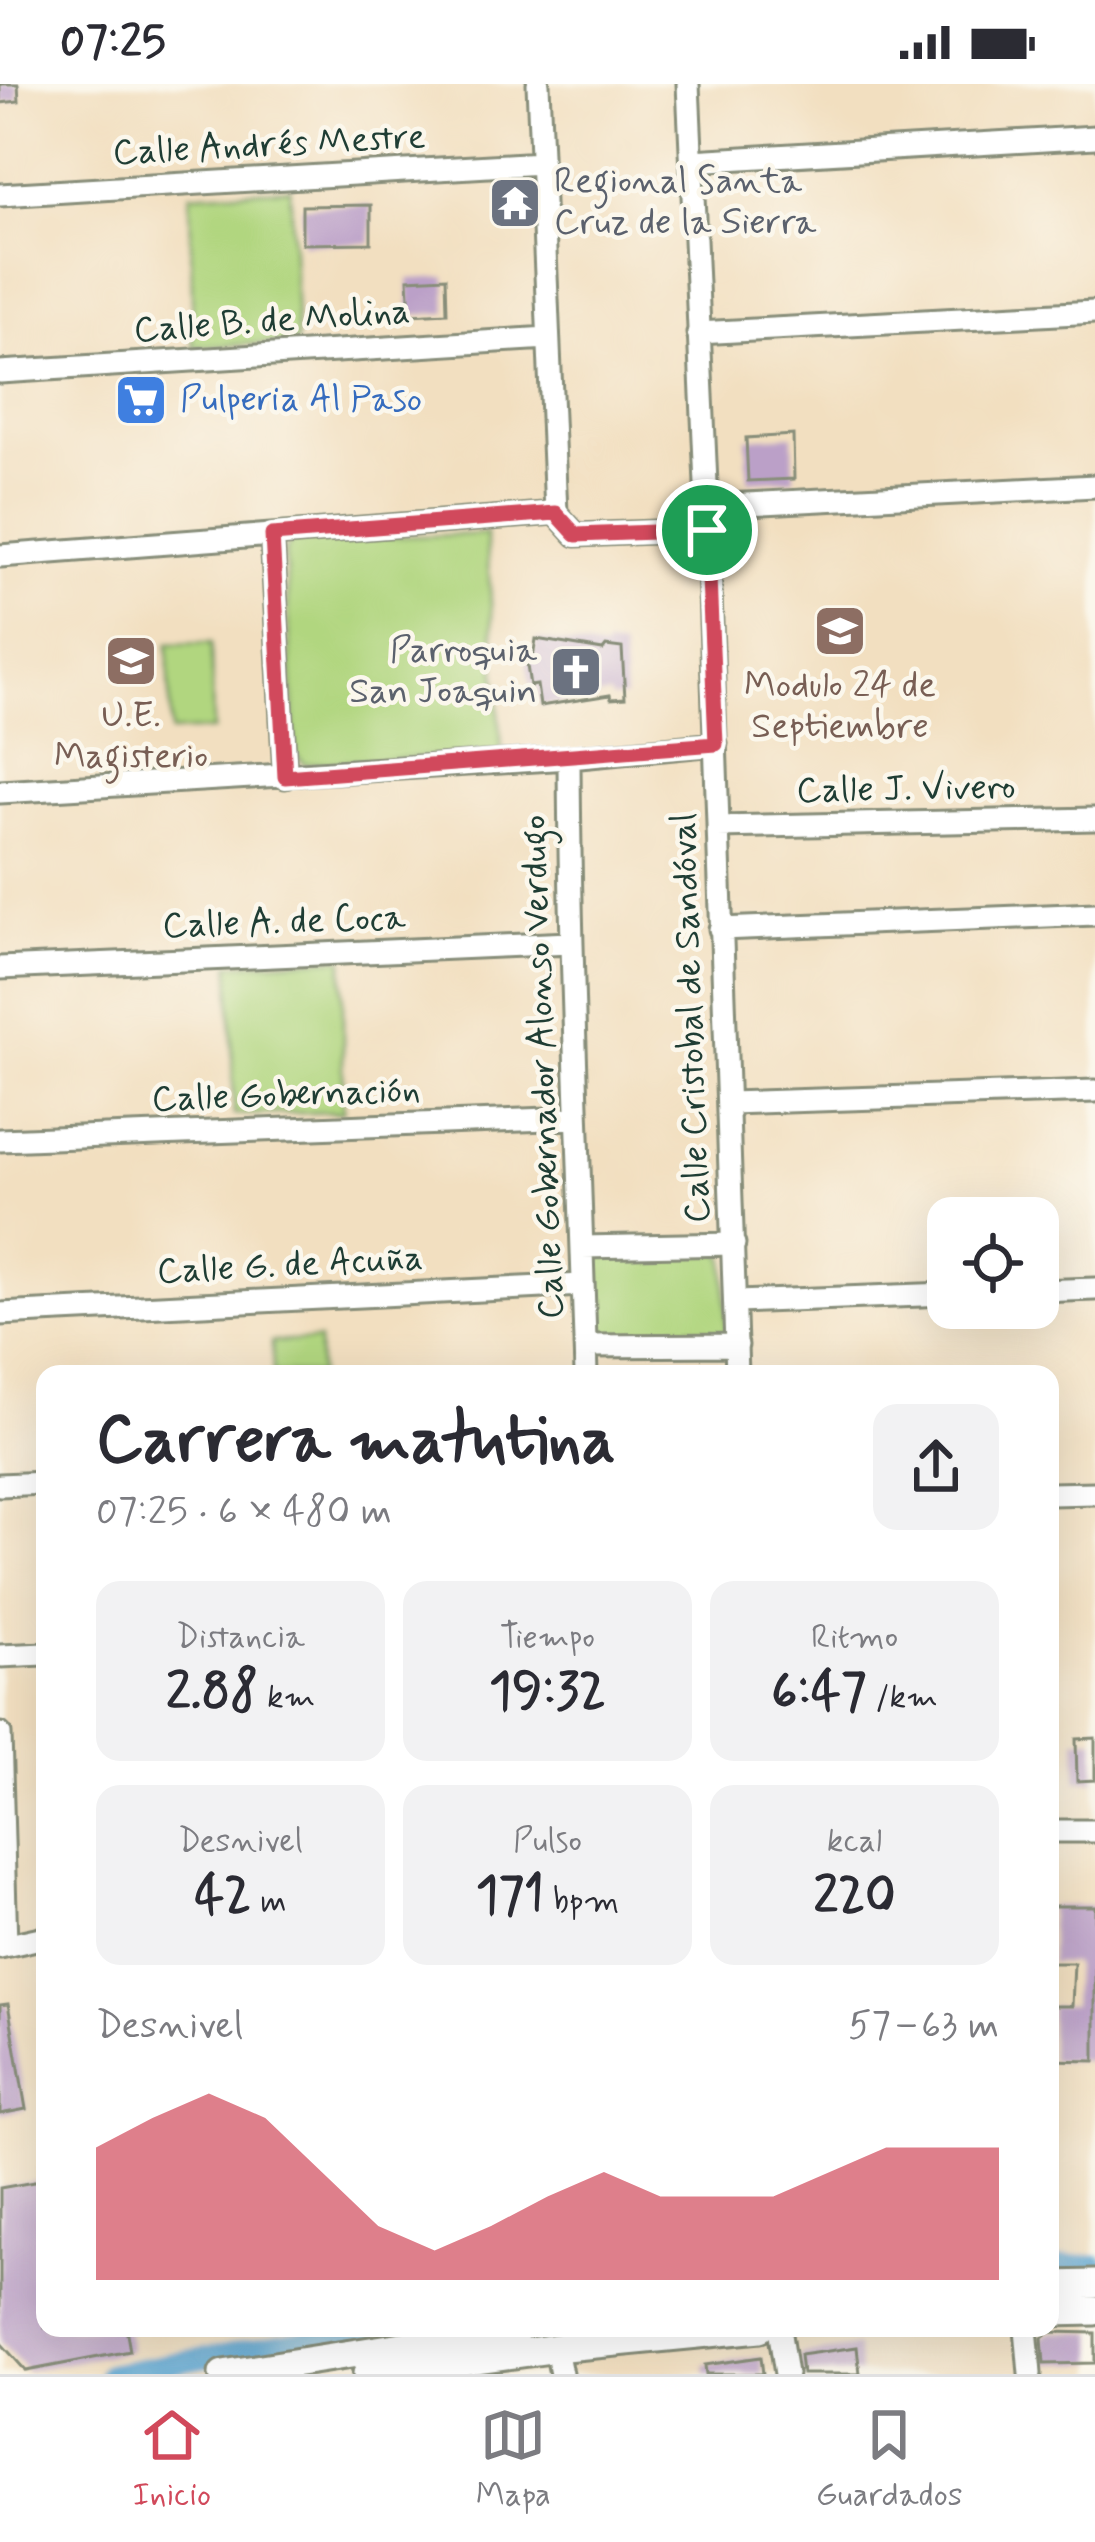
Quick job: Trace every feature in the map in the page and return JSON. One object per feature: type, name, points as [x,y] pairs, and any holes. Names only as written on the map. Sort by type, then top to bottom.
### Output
[{"type":"main road","points":[[1059,2285],[1095,2284]]},
{"type":"main road","points":[[1059,2308],[1095,2308]]},
{"type":"main road","points":[[223,2374],[426,2337]]},
{"type":"main road","points":[[296,2374],[436,2350],[441,2337]]},
{"type":"main road","points":[[445,2337],[457,2348],[546,2339],[561,2357]]},
{"type":"main road","points":[[367,2374],[561,2357],[698,2337]]},
{"type":"street","points":[[538,84],[556,513],[576,535],[707,530]]},
{"type":"street","name":"Calle Cristobal de Sandóval","points":[[688,84],[737,1365]]},
{"type":"street","points":[[692,160],[1095,137]]},
{"type":"street","name":"Calle Andrés Mestre","points":[[0,195],[541,163]]},
{"type":"street","points":[[698,332],[1095,312]]},
{"type":"street","name":"Calle B. de Molina","points":[[0,372],[548,338]]},
{"type":"street","points":[[707,506],[1095,486]]},
{"type":"street","points":[[0,556],[556,513]]},
{"type":"street","points":[[272,535],[285,777]]},
{"type":"street","points":[[0,792],[569,758],[716,744]]},
{"type":"street","name":"Calle Gobernador Alonso Verdugo","points":[[569,758],[570,944],[586,1365]]},
{"type":"street","name":"Calle J. Vivero","points":[[718,826],[1095,819]]},
{"type":"street","points":[[720,929],[1095,914]]},
{"type":"street","name":"Calle A. de Coca","points":[[0,968],[570,944]]},
{"type":"street","points":[[729,1103],[1095,1091]]},
{"type":"street","name":"Calle Gobernación","points":[[0,1140],[575,1118]]},
{"type":"street","points":[[582,1247],[734,1244]]},
{"type":"street","name":"Calle G. de Acuña","points":[[0,1313],[583,1285]]},
{"type":"street","points":[[1059,1290],[1095,1289]]},
{"type":"street","points":[[736,1302],[927,1295]]},
{"type":"street","points":[[585,1346],[737,1345]]},
{"type":"street","points":[[0,1485],[36,1483]]},
{"type":"street","points":[[1059,1494],[1095,1493]]},
{"type":"street","points":[[0,1656],[36,1654]]},
{"type":"street","points":[[0,1734],[3,1946],[36,1939]]},
{"type":"street","points":[[1059,1831],[1095,1831]]},
{"type":"street","points":[[780,2337],[786,2374]]},
{"type":"street","points":[[1027,2337],[1030,2374]]},
{"type":"green space","points":[[290,188],[297,342],[193,347],[190,194]]},
{"type":"green space","points":[[486,534],[502,753],[305,764],[296,755],[285,550],[293,540]]},
{"type":"green space","points":[[211,643],[213,730],[171,732],[168,644]]},
{"type":"green space","points":[[343,958],[343,1112],[234,1115],[230,964]]},
{"type":"green space","points":[[718,1252],[725,1257],[726,1340],[597,1340],[596,1256]]},
{"type":"green space","points":[[318,1340],[319,1365],[273,1365],[272,1342]]},
{"type":"building","points":[[0,84],[18,84],[19,101],[0,103]]},
{"type":"building","points":[[371,205],[371,243],[302,244],[302,206]]},
{"type":"building","points":[[446,277],[447,313],[410,315],[408,279]]},
{"type":"building","name":"Pulperia Al Paso","points":[[154,389],[155,411],[128,412],[127,390]]},
{"type":"building","points":[[793,435],[794,479],[748,481],[746,438]]},
{"type":"building","name":"Parroquia San Joaquin","points":[[536,639],[603,650],[606,646],[622,648],[625,698],[611,699],[610,695],[540,706],[537,685],[530,686],[526,659],[533,658]]},
{"type":"building","points":[[1095,1738],[1095,1780],[1077,1781],[1076,1739]]},
{"type":"building","points":[[1059,1906],[1095,1906],[1095,2061],[1059,2060],[1059,2006],[1072,2006],[1074,1963],[1059,1963]]},
{"type":"building","points":[[8,2004],[26,2109],[0,2114],[0,2005]]},
{"type":"building","points":[[36,2182],[36,2337],[128,2337],[130,2351],[26,2371],[0,2342],[0,2188]]},
{"type":"building","points":[[1059,2332],[1095,2333],[1095,2363],[1044,2364],[1042,2338],[1059,2337]]},
{"type":"building","points":[[857,2347],[860,2374],[802,2374],[800,2355]]},
{"type":"building","points":[[761,2357],[763,2374],[706,2374],[705,2365]]},
{"type":"waterway","points":[[1059,2266],[1095,2265]]},
{"type":"waterway","points":[[109,2374],[321,2337]]},
{"type":"place","name":"Regional Santa Cruz de la Sierra","points":[[515,203]]},
{"type":"place","name":"Pulperia Al Paso","points":[[141,400]]},
{"type":"place","name":"Modulo 24 de Septiembre","points":[[840,631]]},
{"type":"place","name":"U.E. Magisterio","points":[[131,661]]},
{"type":"place","name":"Parroquia San Joaquin","points":[[576,672]]},
{"type":"route","points":[[556,513],[576,535],[707,530],[716,744],[285,777],[272,535],[556,513]]}]
